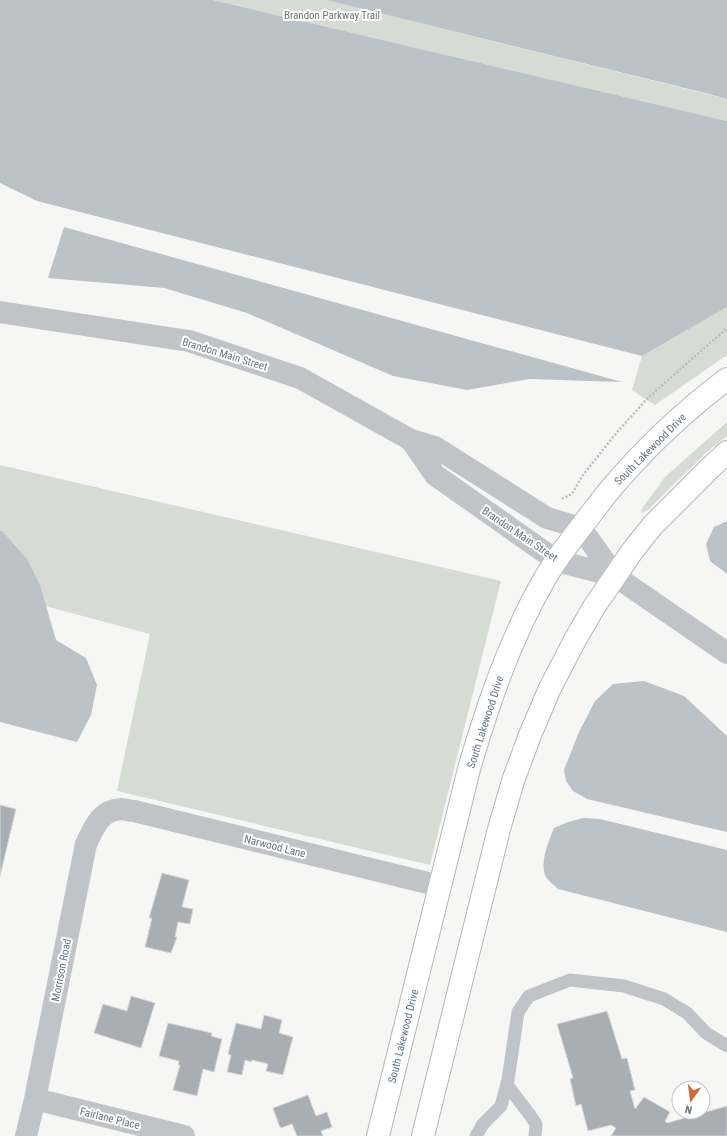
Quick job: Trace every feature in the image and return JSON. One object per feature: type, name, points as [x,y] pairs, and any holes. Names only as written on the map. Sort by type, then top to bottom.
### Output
[{"type":"main road","name":"South Lakewood Drive","points":[[378,1136],[469,769],[484,718],[505,661],[524,617],[544,579],[607,492],[669,428],[727,379]]},
{"type":"main road","points":[[423,1136],[499,828],[513,781],[530,735],[550,688],[594,607],[633,550],[653,525],[727,452]]},
{"type":"street","name":"Brandon Main Street","points":[[0,312],[189,341],[300,378],[411,440],[435,447],[547,518],[581,528]]},
{"type":"street","name":"Brandon Main Street","points":[[411,440],[435,475],[556,561],[615,576],[727,653]]},
{"type":"street","points":[[581,528],[615,576]]},
{"type":"street","name":"Narwood Lane","points":[[110,812],[121,809],[134,811],[440,886]]},
{"type":"street","name":"Morrison Road","points":[[26,1136],[35,1099],[86,844],[100,817],[110,812]]},
{"type":"street","name":"Fairlane Place","points":[[35,1099],[184,1136]]},
{"type":"lane","points":[[476,1136],[483,1124],[501,1106],[507,1085],[515,1040],[518,1012],[529,996],[570,980],[624,986],[664,999],[687,1013],[706,1033],[727,1046]]},
{"type":"lane","points":[[507,1085],[536,1124],[535,1136]]},
{"type":"path","points":[[560,500],[572,494],[583,474],[648,398],[727,328]]},
{"type":"green space","name":"Brandon Parkway Trail","points":[[213,0],[326,0],[727,99],[727,121]]},
{"type":"green space","points":[[727,307],[727,355],[655,405],[632,390],[642,356]]},
{"type":"green space","points":[[727,422],[727,436],[708,451],[647,511],[642,513],[641,511],[643,507],[665,477]]},
{"type":"green space","points":[[0,465],[501,581],[430,865],[117,791],[150,634],[0,594]]},
{"type":"shaded area","points":[[0,0],[213,0],[727,121],[727,307],[642,356],[37,201],[0,183]]},
{"type":"shaded area","points":[[326,0],[727,0],[727,99],[709,94]]},
{"type":"shaded area","points":[[64,227],[622,382],[530,379],[467,390],[393,376],[247,313],[164,288],[48,278]]},
{"type":"shaded area","points":[[727,521],[727,574],[710,561],[706,544],[714,527]]},
{"type":"shaded area","points":[[0,531],[2,531],[27,559],[40,585],[56,640],[86,658],[97,685],[91,715],[77,742],[0,722]]},
{"type":"shaded area","points":[[644,681],[684,696],[727,736],[727,832],[587,799],[573,791],[566,781],[564,770],[579,732],[595,701],[613,684]]},
{"type":"shaded area","points":[[583,818],[600,819],[727,850],[727,932],[558,889],[545,875],[544,857],[548,845],[554,828]]},
{"type":"building","points":[[0,805],[16,809],[0,876]]},
{"type":"building","points":[[162,873],[189,880],[182,907],[193,909],[190,924],[178,922],[175,937],[177,937],[171,953],[145,947],[152,918],[149,918]]},
{"type":"building","points":[[131,996],[155,1003],[141,1048],[94,1033],[103,1004],[127,1011]]},
{"type":"building","points":[[607,1011],[622,1059],[627,1058],[635,1090],[630,1091],[635,1109],[644,1097],[670,1112],[665,1121],[667,1123],[678,1120],[711,1120],[711,1111],[727,1106],[727,1136],[611,1136],[616,1128],[611,1125],[588,1131],[581,1104],[576,1106],[570,1079],[573,1078],[557,1024]]},
{"type":"building","points":[[264,1015],[282,1020],[279,1033],[293,1037],[283,1075],[266,1071],[268,1064],[252,1060],[251,1062],[245,1060],[242,1075],[227,1072],[231,1055],[228,1054],[236,1023],[261,1029]]},
{"type":"building","points":[[168,1023],[212,1033],[211,1036],[222,1039],[214,1072],[203,1069],[197,1096],[173,1090],[180,1065],[178,1065],[179,1061],[159,1056]]},
{"type":"building","points":[[308,1095],[316,1116],[327,1112],[332,1127],[321,1131],[323,1136],[297,1136],[292,1124],[281,1128],[279,1125],[273,1108]]}]
